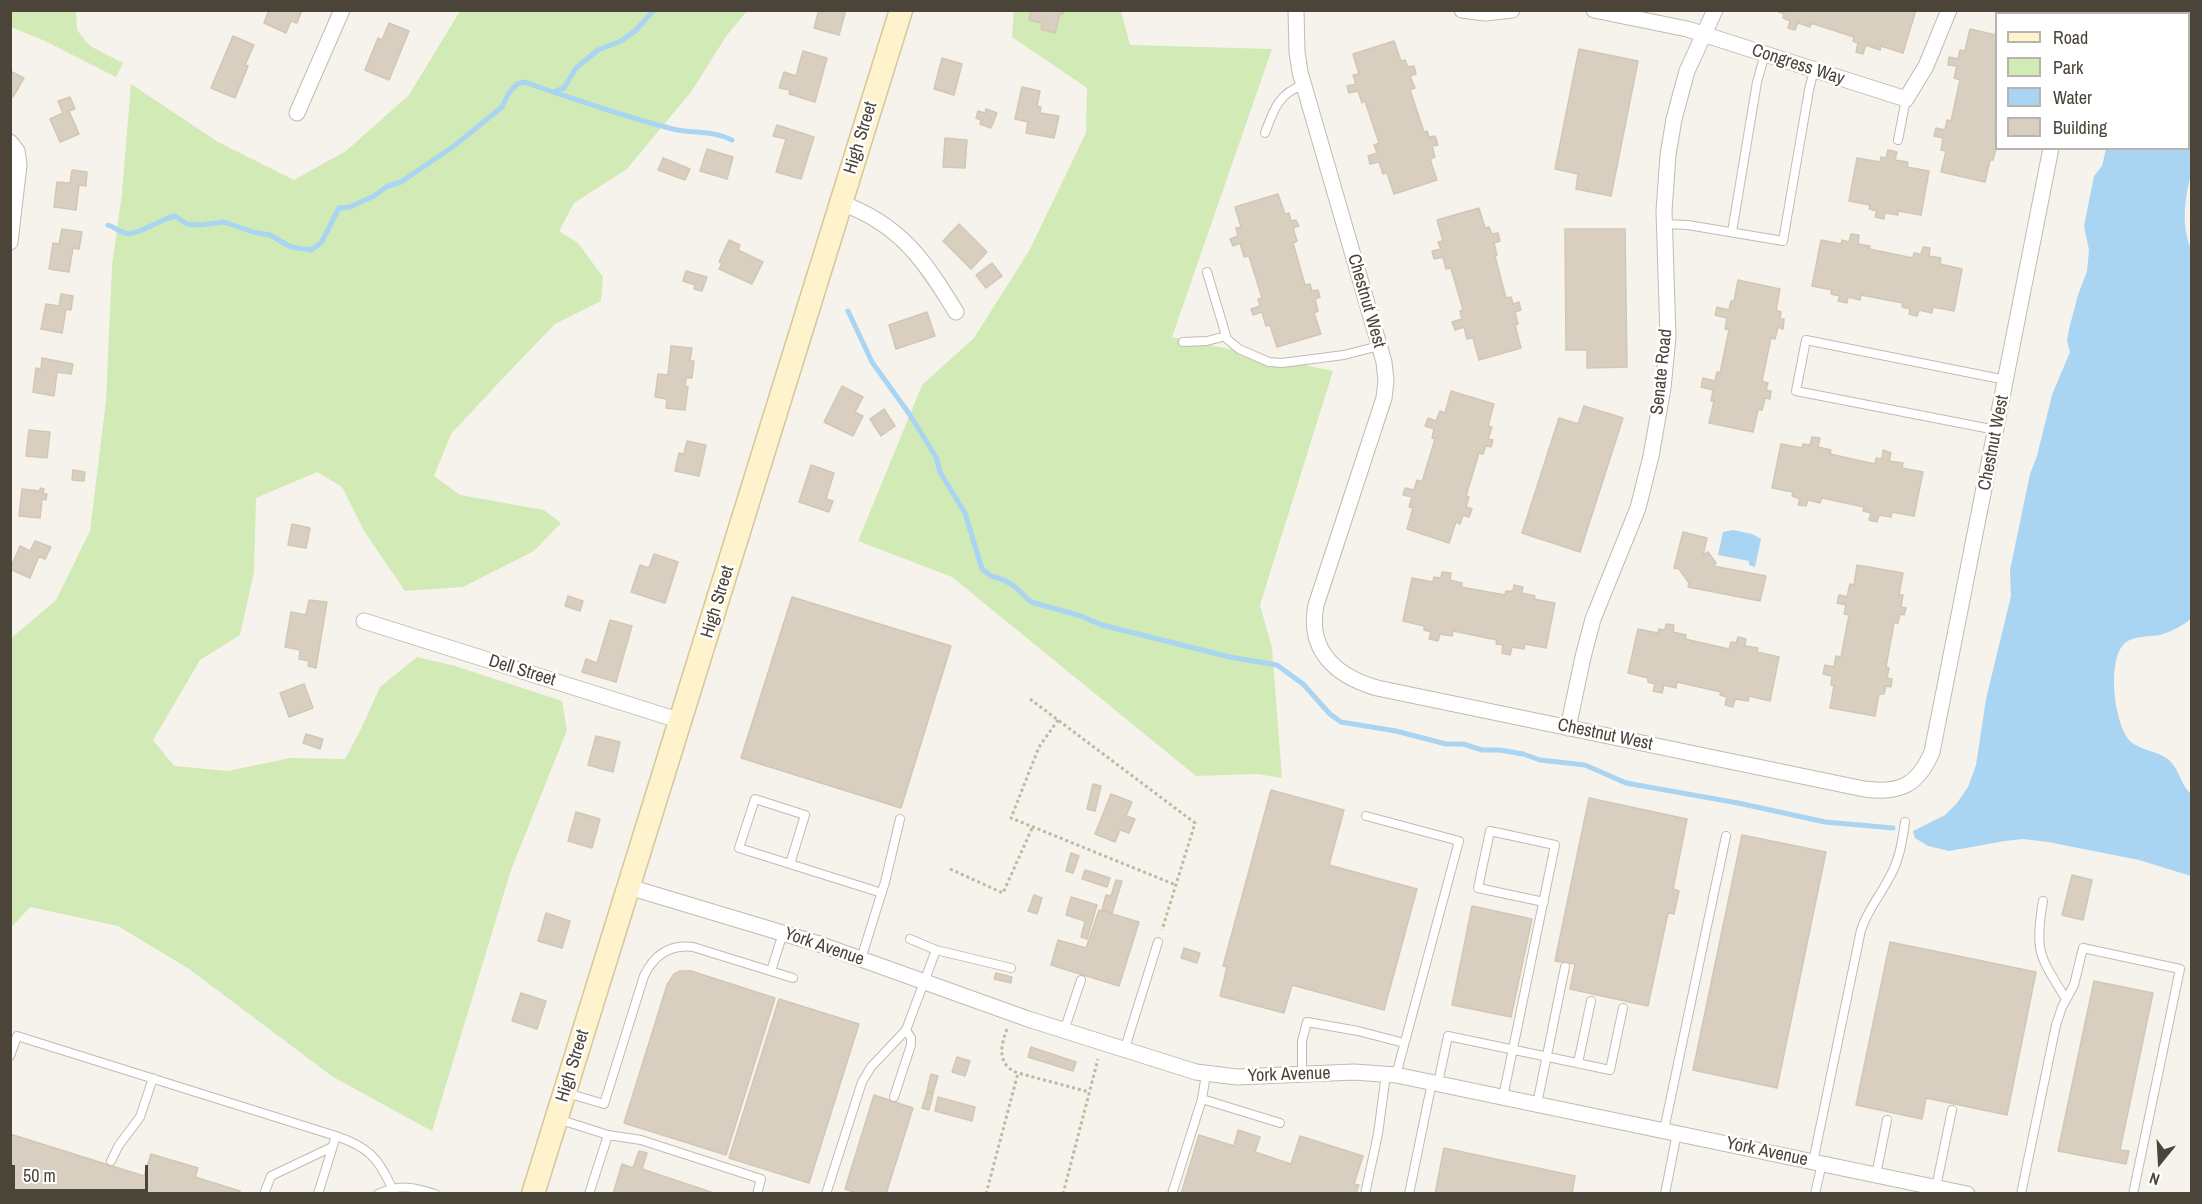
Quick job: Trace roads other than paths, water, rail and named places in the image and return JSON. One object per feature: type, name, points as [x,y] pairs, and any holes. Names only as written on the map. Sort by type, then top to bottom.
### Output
[{"type":"main road","name":"High Street","points":[[533,1194],[901,10]]},
{"type":"street","points":[[297,113],[342,10]]},
{"type":"street","name":"Chestnut West","points":[[1296,10],[1297,52],[1304,85],[1379,346],[1386,381],[1384,398],[1316,606],[1313,626],[1317,644],[1323,654],[1339,670],[1367,685],[1864,789],[1893,789],[1918,778],[1928,762],[1935,743],[2051,150]]},
{"type":"street","points":[[1462,10],[1485,13],[1512,10]]},
{"type":"street","name":"Congress Way","points":[[1594,10],[1704,34],[1906,99]]},
{"type":"street","name":"Senate Road","points":[[1568,728],[1590,631],[1603,591],[1640,501],[1651,456],[1667,354],[1665,184],[1670,138],[1687,71],[1715,10]]},
{"type":"street","points":[[1906,99],[1926,66],[1949,10]]},
{"type":"street","points":[[10,142],[17,151],[19,165],[10,242]]},
{"type":"street","points":[[841,203],[877,220],[909,244],[932,273],[956,312]]},
{"type":"street","name":"Dell Street","points":[[364,621],[681,721]]},
{"type":"street","name":"York Avenue","points":[[629,887],[783,933],[1064,1031],[1206,1074],[1250,1077],[1354,1072],[1391,1075],[1966,1194]]},
{"type":"lane","points":[[1732,232],[1757,82],[1765,54]]},
{"type":"lane","points":[[1665,224],[1688,225],[1783,241],[1814,70]]},
{"type":"lane","points":[[1265,134],[1281,99],[1291,90],[1304,85]]},
{"type":"lane","points":[[1898,140],[1906,99]]},
{"type":"lane","points":[[1207,272],[1226,336],[1235,348],[1274,363],[1344,355],[1379,346]]},
{"type":"lane","points":[[1183,342],[1207,341],[1226,336]]},
{"type":"lane","points":[[1996,430],[1796,391],[1806,340],[2006,380]]},
{"type":"lane","points":[[790,864],[805,815],[755,799],[739,848],[882,893]]},
{"type":"lane","points":[[1365,1194],[1391,1075],[1404,1043],[1459,841],[1366,816]]},
{"type":"lane","points":[[861,959],[882,893],[900,819]]},
{"type":"lane","points":[[1815,1194],[1817,1162],[1862,930],[1869,911],[1894,868],[1901,848],[1905,822]]},
{"type":"lane","points":[[1503,1097],[1556,845],[1490,831],[1478,888],[1544,902]]},
{"type":"lane","points":[[1665,1194],[1671,1132],[1726,836]]},
{"type":"lane","points":[[2043,901],[2037,937],[2041,957],[2066,999]]},
{"type":"lane","points":[[771,971],[783,933]]},
{"type":"lane","points":[[910,939],[936,950],[1011,968]]},
{"type":"lane","points":[[1124,1051],[1158,942]]},
{"type":"lane","points":[[564,1092],[604,1104],[644,976],[653,961],[668,949],[681,946],[693,947],[794,978]]},
{"type":"lane","points":[[2021,1194],[2056,1025],[2074,985],[2083,948],[2180,969],[2133,1194]]},
{"type":"lane","points":[[826,1194],[866,1074],[906,1030],[936,950]]},
{"type":"lane","points":[[1537,1104],[1565,967]]},
{"type":"lane","points":[[1064,1031],[1081,980]]},
{"type":"lane","points":[[1578,1063],[1591,1001]]},
{"type":"lane","points":[[1409,1194],[1448,1036],[1610,1070],[1623,1008]]},
{"type":"lane","points":[[1302,1074],[1302,1041],[1307,1022],[1358,1030],[1404,1043]]},
{"type":"lane","points":[[894,1097],[911,1045],[909,1033],[906,1030]]},
{"type":"lane","points":[[10,1056],[17,1036],[336,1136],[373,1155],[392,1188]]},
{"type":"lane","points":[[1172,1194],[1202,1099],[1206,1074]]},
{"type":"lane","points":[[111,1161],[119,1145],[140,1117],[153,1078]]},
{"type":"lane","points":[[1202,1099],[1280,1123]]},
{"type":"lane","points":[[1936,1187],[1952,1110]]},
{"type":"lane","points":[[556,1119],[608,1135],[641,1140],[761,1179],[757,1194]]},
{"type":"lane","points":[[1876,1174],[1887,1120]]},
{"type":"lane","points":[[589,1194],[608,1135]]},
{"type":"lane","points":[[318,1194],[336,1136]]},
{"type":"lane","points":[[264,1194],[271,1176],[332,1147]]},
{"type":"lane","points":[[378,1194],[392,1188],[407,1187],[435,1194]]},
{"type":"water","points":[[2190,14],[2192,14],[2192,170],[2187,190],[2185,221],[2192,251],[2191,619],[2167,633],[2132,639],[2123,645],[2118,654],[2114,679],[2117,709],[2125,734],[2135,745],[2169,760],[2191,794],[2191,876],[2139,860],[2023,839],[1949,851],[1928,846],[1915,838],[1913,831],[1945,815],[1957,803],[1968,787],[1976,765],[1986,699],[2011,596],[2010,570],[2030,474],[2037,456],[2052,395],[2070,352],[2067,341],[2069,329],[2087,271],[2089,250],[2084,226],[2094,176],[2102,166],[2106,150],[2190,150]]},
{"type":"water","points":[[1733,530],[1752,534],[1761,539],[1755,567],[1749,565],[1749,561],[1718,555],[1723,532]]},
{"type":"waterway","points":[[108,225],[129,234],[175,216],[187,224],[224,222],[270,235],[291,247],[311,250],[321,243],[339,208],[350,207],[374,196],[388,186],[401,182],[454,146],[502,107],[508,94],[517,84],[525,82],[553,92],[564,88],[576,68],[598,50],[621,41],[635,31],[654,10]]},
{"type":"waterway","points":[[553,92],[658,125],[710,133],[732,140]]},
{"type":"waterway","points":[[848,311],[872,362],[910,415],[936,457],[940,472],[965,513],[982,569],[991,576],[1014,586],[1031,602],[1078,615],[1102,625],[1230,657],[1277,665],[1303,684],[1330,714],[1341,722],[1396,731],[1446,744],[1463,744],[1482,750],[1523,754],[1540,760],[1585,765],[1626,783],[1738,803],[1825,822],[1893,828]]}]
